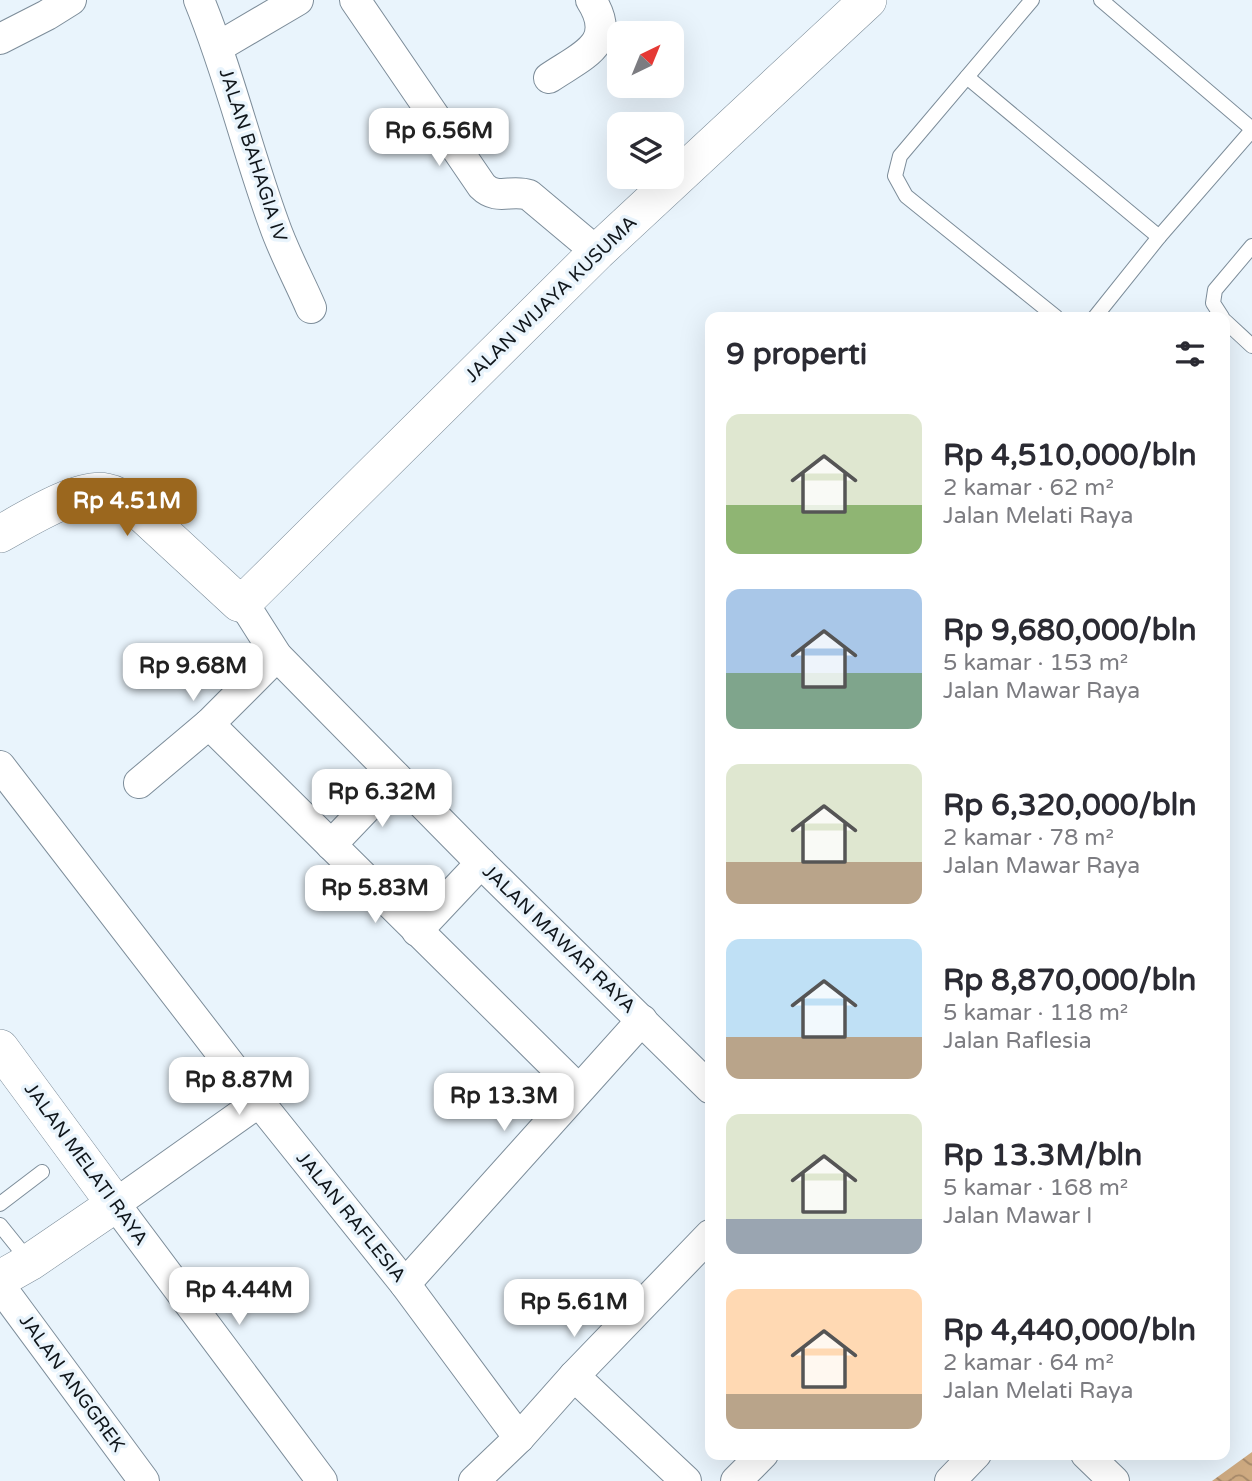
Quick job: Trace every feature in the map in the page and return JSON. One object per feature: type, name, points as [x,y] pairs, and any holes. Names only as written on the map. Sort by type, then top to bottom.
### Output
[{"type":"street","points":[[0,39],[71,0]]},
{"type":"street","name":"JALAN BAHAGIA IV","points":[[199,0],[218,47],[275,227],[311,308]]},
{"type":"street","points":[[218,47],[298,0]]},
{"type":"street","points":[[355,0],[482,186],[489,193],[497,195],[519,191],[529,195],[597,252]]},
{"type":"street","points":[[549,78],[596,45],[601,34],[601,24],[598,12],[590,0]]},
{"type":"street","name":"JALAN WIJAYA KUSUMA","points":[[239,603],[253,594],[597,252],[868,0]]},
{"type":"street","points":[[0,534],[84,493],[103,491],[120,496],[135,506],[239,603]]},
{"type":"street","name":"JALAN MAWAR RAYA","points":[[239,603],[249,612],[277,656],[481,863],[705,1083]]},
{"type":"street","points":[[139,783],[209,724],[277,656]]},
{"type":"street","points":[[209,724],[578,1089]]},
{"type":"street","name":"JALAN RAFLESIA","points":[[0,766],[260,1102],[405,1284],[519,1438]]},
{"type":"street","points":[[331,845],[396,777]]},
{"type":"street","points":[[417,931],[481,863]]},
{"type":"street","points":[[405,1284],[642,1020]]},
{"type":"street","name":"JALAN MELATI RAYA","points":[[0,1048],[322,1481]]},
{"type":"street","points":[[15,1271],[260,1102]]},
{"type":"street","points":[[474,1481],[519,1438],[574,1376],[705,1240]]},
{"type":"street","name":"JALAN ANGGREK","points":[[0,1286],[144,1481]]},
{"type":"street","points":[[574,1376],[685,1481]]},
{"type":"street","points":[[736,1481],[757,1460]]},
{"type":"street","points":[[950,1481],[970,1460]]},
{"type":"street","points":[[1092,1460],[1114,1481]]},
{"type":"lane","points":[[1032,0],[900,156],[895,176],[906,196],[1050,312]]},
{"type":"lane","points":[[1099,312],[1159,237],[1252,130],[1101,0]]},
{"type":"lane","points":[[967,78],[1159,237]]},
{"type":"lane","points":[[1219,312],[1213,303],[1215,290],[1252,246]]},
{"type":"lane","points":[[1230,326],[1252,346]]},
{"type":"lane","points":[[0,1204],[42,1172]]},
{"type":"lane","points":[[0,1224],[15,1271]]},
{"type":"water","points":[[1252,1452],[1252,1481],[1212,1481]]}]
